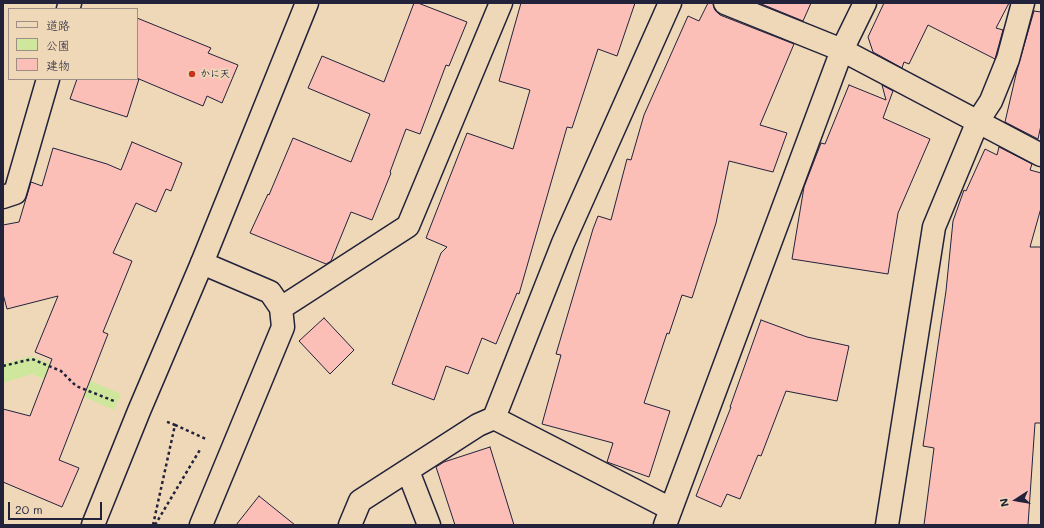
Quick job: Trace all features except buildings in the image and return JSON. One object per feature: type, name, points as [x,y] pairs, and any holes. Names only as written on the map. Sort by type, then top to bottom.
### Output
[{"type":"street","points":[[93,525],[139,411],[202,263],[307,3]]},
{"type":"street","points":[[281,308],[408,226],[501,3]]},
{"type":"street","points":[[350,525],[360,501],[478,425],[494,418],[564,243],[670,3]]},
{"type":"street","points":[[725,3],[842,50],[1041,155]]},
{"type":"street","points":[[494,418],[668,517],[842,50],[865,3]]},
{"type":"street","points":[[887,525],[934,227],[978,121],[991,102],[1008,59],[1023,3]]},
{"type":"street","points":[[3,197],[15,193],[48,80]]},
{"type":"street","points":[[201,525],[283,327],[281,308],[270,292],[202,263]]},
{"type":"street","points":[[408,471],[429,525]]},
{"type":"path","points":[[3,366],[32,359],[61,371],[76,386],[115,401]]},
{"type":"path","points":[[163,420],[231,450]]},
{"type":"path","points":[[154,525],[175,425]]},
{"type":"path","points":[[154,525],[206,439]]},
{"type":"green space","points":[[32,356],[121,394],[114,410],[32,374],[3,383],[3,364]]},
{"type":"place","name":"かに天","points":[[192,74]]}]
